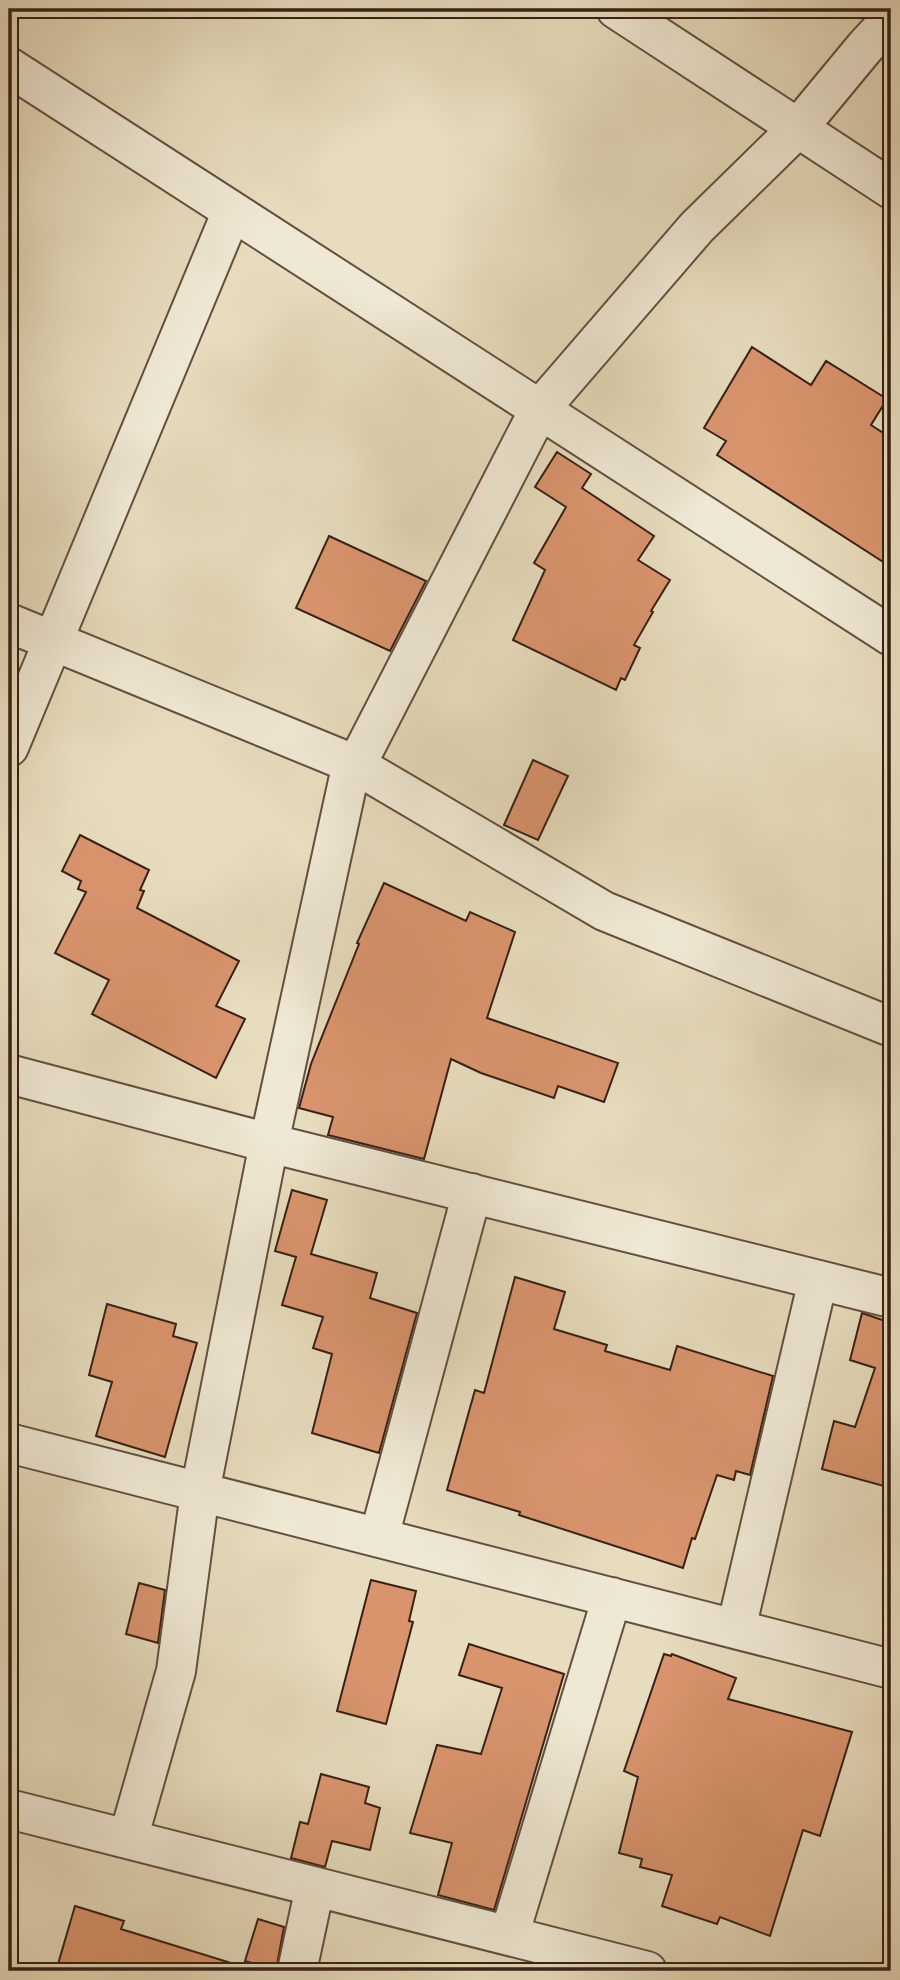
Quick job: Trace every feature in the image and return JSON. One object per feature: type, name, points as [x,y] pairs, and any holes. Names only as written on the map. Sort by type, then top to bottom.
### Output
[{"type":"street","points":[[616,9],[891,189]]},
{"type":"street","points":[[128,1839],[176,1671],[200,1492],[269,1143],[348,781],[539,410],[697,227],[798,128],[864,47],[891,19]]},
{"type":"street","points":[[9,67],[891,636]]},
{"type":"street","points":[[9,747],[232,211]]},
{"type":"street","points":[[9,623],[356,765],[604,911],[891,1027]]},
{"type":"street","points":[[9,1074],[269,1143],[891,1297]]},
{"type":"street","points":[[379,1537],[472,1193]]},
{"type":"street","points":[[736,1629],[818,1280]]},
{"type":"street","points":[[9,1443],[891,1669]]},
{"type":"street","points":[[509,1936],[612,1597]]},
{"type":"street","points":[[9,1809],[647,1971]]},
{"type":"street","points":[[297,1971],[316,1887]]},
{"type":"building","points":[[752,347],[811,385],[826,361],[887,399],[871,425],[891,438],[891,567],[717,455],[726,441],[704,428]]},
{"type":"building","points":[[557,452],[591,474],[582,488],[654,536],[638,560],[670,580],[634,645],[640,648],[625,680],[621,678],[616,690],[513,640],[545,570],[534,563],[566,507],[535,487]]},
{"type":"building","points":[[329,536],[426,581],[390,651],[296,608]]},
{"type":"building","points":[[533,760],[568,776],[538,840],[504,825]]},
{"type":"building","points":[[80,835],[149,870],[140,890],[144,891],[137,908],[239,961],[216,1006],[245,1019],[216,1078],[92,1014],[109,980],[55,953],[86,892],[78,889],[81,881],[62,871]]},
{"type":"building","points":[[384,883],[466,921],[470,912],[515,932],[487,1018],[618,1063],[604,1102],[558,1086],[554,1098],[481,1073],[451,1059],[424,1159],[328,1135],[333,1117],[299,1108],[311,1064],[359,944],[357,943]]},
{"type":"building","points":[[292,1190],[327,1200],[311,1254],[377,1273],[370,1298],[417,1313],[379,1453],[312,1433],[332,1354],[313,1348],[323,1317],[282,1305],[296,1257],[275,1251]]},
{"type":"building","points":[[515,1277],[565,1292],[554,1329],[607,1345],[605,1351],[670,1370],[677,1346],[773,1376],[750,1475],[736,1471],[734,1480],[717,1475],[683,1568],[447,1490],[475,1390],[484,1393]]},
{"type":"building","points":[[107,1304],[176,1324],[173,1336],[197,1343],[165,1457],[96,1436],[112,1382],[89,1375]]},
{"type":"building","points":[[862,1313],[891,1323],[891,1488],[822,1469],[834,1421],[855,1427],[875,1368],[850,1360]]},
{"type":"building","points":[[371,1580],[416,1591],[409,1621],[413,1622],[386,1724],[337,1711]]},
{"type":"building","points":[[139,1583],[165,1590],[158,1643],[126,1634]]},
{"type":"building","points":[[469,1644],[564,1674],[494,1910],[438,1895],[452,1843],[410,1833],[437,1745],[481,1754],[502,1688],[459,1675]]},
{"type":"building","points":[[664,1654],[672,1654],[736,1678],[728,1699],[852,1732],[820,1836],[803,1830],[770,1936],[720,1917],[717,1924],[662,1906],[672,1875],[640,1867],[642,1859],[619,1853],[638,1777],[624,1771]]},
{"type":"building","points":[[321,1774],[369,1787],[365,1803],[380,1808],[370,1850],[332,1841],[325,1867],[291,1858],[300,1822],[308,1824]]},
{"type":"building","points":[[75,1906],[124,1921],[121,1929],[231,1963],[230,1971],[56,1971]]},
{"type":"building","points":[[258,1919],[284,1927],[276,1970],[245,1961]]}]
